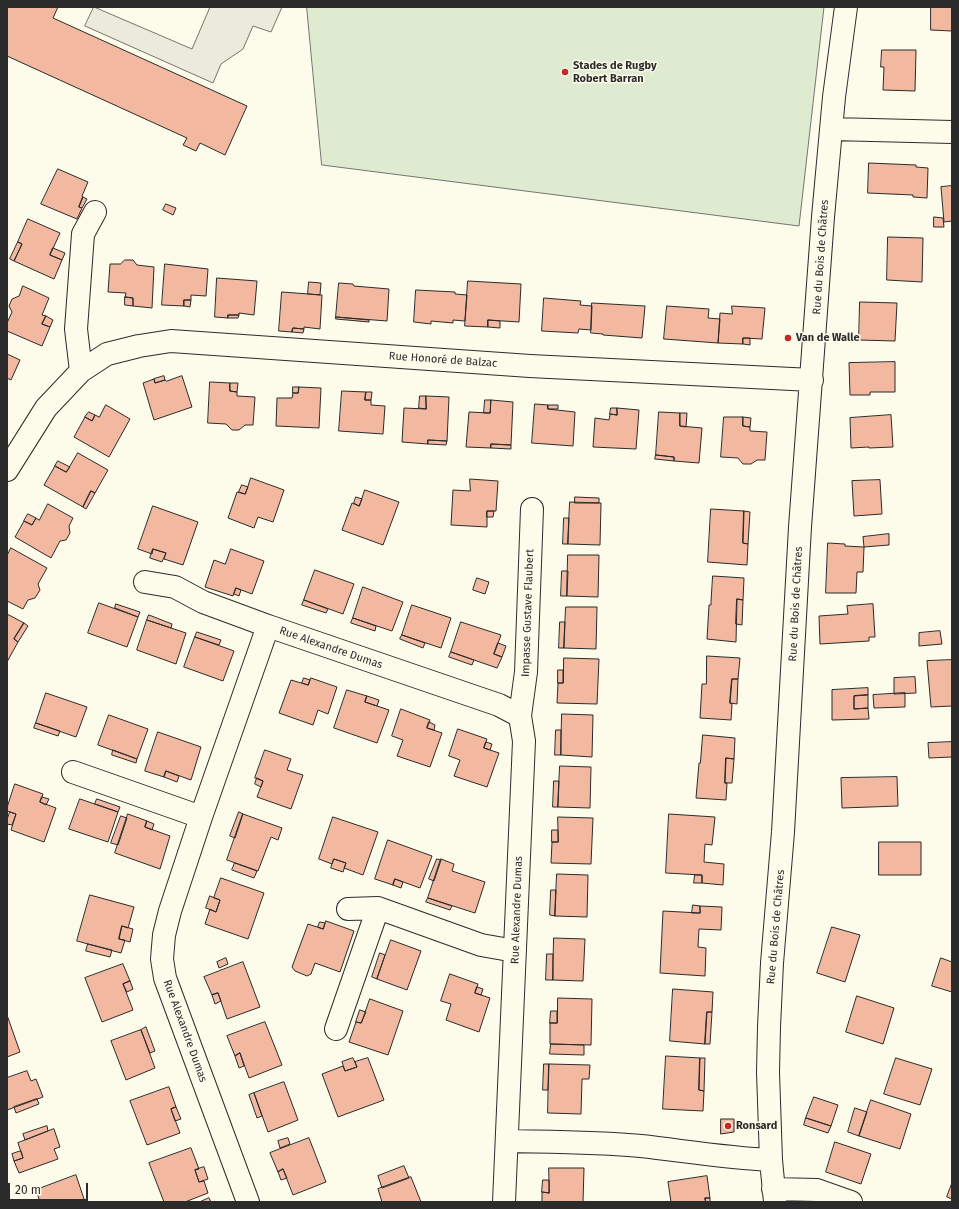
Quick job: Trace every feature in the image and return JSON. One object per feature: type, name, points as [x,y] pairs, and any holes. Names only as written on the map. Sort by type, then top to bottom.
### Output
[{"type":"street","name":"Rue du Bois de Châtres","points":[[774,1196],[771,1160],[768,1072],[772,963],[783,832],[800,527],[823,217],[834,97],[846,7]]},
{"type":"street","points":[[832,129],[952,132]]},
{"type":"street","points":[[82,371],[76,329],[83,234],[95,212]]},
{"type":"street","name":"Rue Honoré de Balzac","points":[[7,470],[46,408],[82,371],[107,354],[139,346],[171,341],[530,366],[812,380]]},
{"type":"street","name":"Impasse Gustave Flaubert","points":[[520,716],[526,672],[532,509]]},
{"type":"street","points":[[145,582],[175,587],[203,602],[268,626]]},
{"type":"street","name":"Rue Alexandre Dumas","points":[[248,1202],[165,978],[162,959],[164,935],[170,911],[201,817],[268,626],[499,705],[520,716],[524,741],[508,1141],[504,1202]]},
{"type":"street","points":[[73,772],[201,817]]},
{"type":"street","points":[[336,1029],[378,908]]},
{"type":"street","points":[[348,909],[378,908],[481,945],[515,951]]},
{"type":"street","points":[[508,1141],[586,1142],[640,1146],[771,1160]]},
{"type":"street","points":[[774,1196],[817,1190],[851,1202]]},
{"type":"green space","name":"Stades de Rugby Robert Barran","points":[[307,7],[824,7],[799,226],[322,165]]},
{"type":"shaded area","points":[[94,7],[192,49],[210,7],[282,7],[271,32],[253,26],[243,49],[221,64],[213,83],[85,26]]},
{"type":"building","points":[[7,7],[58,7],[53,18],[247,106],[225,155],[200,143],[196,151],[183,145],[187,138],[7,56]]},
{"type":"building","points":[[931,7],[952,7],[952,31],[931,30]]},
{"type":"building","points":[[882,50],[916,50],[915,91],[883,90],[884,67],[881,67]]},
{"type":"building","points":[[869,163],[916,165],[916,167],[928,168],[927,198],[913,197],[913,195],[868,193]]},
{"type":"building","points":[[58,169],[88,182],[82,196],[83,197],[79,207],[82,208],[77,219],[41,204]]},
{"type":"building","points":[[952,186],[952,221],[944,222],[941,187]]},
{"type":"building","points":[[83,197],[87,199],[82,208],[79,207]]},
{"type":"building","points":[[166,204],[176,208],[173,215],[163,210]]},
{"type":"building","points":[[934,217],[943,218],[944,227],[934,227]]},
{"type":"building","points":[[28,219],[60,233],[50,255],[62,260],[54,279],[14,261],[22,244],[18,242]]},
{"type":"building","points":[[888,237],[923,238],[922,282],[887,280]]},
{"type":"building","points":[[18,242],[22,244],[14,261],[10,259]]},
{"type":"building","points":[[53,248],[65,253],[62,260],[50,255]]},
{"type":"building","points":[[125,260],[133,260],[137,265],[154,267],[152,308],[133,306],[133,298],[125,297],[126,293],[108,292],[110,264],[120,264]]},
{"type":"building","points":[[165,264],[208,269],[206,296],[191,295],[191,300],[184,300],[184,306],[162,305]]},
{"type":"building","points":[[217,278],[257,281],[254,315],[239,313],[239,315],[228,315],[228,318],[215,317]]},
{"type":"building","points":[[468,281],[521,284],[519,322],[488,320],[488,327],[465,326]]},
{"type":"building","points":[[309,282],[321,283],[320,295],[308,294]]},
{"type":"building","points":[[339,283],[389,289],[387,321],[336,317]]},
{"type":"building","points":[[23,286],[49,298],[42,315],[46,316],[42,324],[50,327],[42,346],[7,331],[7,323],[12,312],[9,306],[12,299],[19,296]]},
{"type":"building","points":[[416,290],[455,292],[455,294],[467,295],[465,321],[453,320],[453,323],[431,321],[431,324],[414,322]]},
{"type":"building","points":[[282,292],[322,295],[320,329],[304,327],[304,329],[293,328],[292,332],[279,331]]},
{"type":"building","points":[[125,297],[133,298],[133,306],[125,305]]},
{"type":"building","points":[[544,298],[581,301],[580,305],[592,306],[591,330],[579,329],[578,333],[542,331]]},
{"type":"building","points":[[184,300],[191,300],[190,307],[184,306]]},
{"type":"building","points":[[860,302],[897,303],[895,341],[859,340]]},
{"type":"building","points":[[592,303],[645,306],[642,338],[591,333]]},
{"type":"building","points":[[667,306],[709,309],[708,318],[720,319],[718,343],[664,339]]},
{"type":"building","points":[[732,306],[765,308],[762,339],[743,338],[743,344],[718,343],[720,313],[732,314]]},
{"type":"building","points":[[228,315],[239,315],[238,318],[228,318]]},
{"type":"building","points":[[46,316],[53,320],[50,327],[42,324]]},
{"type":"building","points":[[336,317],[369,320],[369,322],[336,319]]},
{"type":"building","points":[[488,320],[500,321],[500,328],[488,327]]},
{"type":"building","points":[[293,328],[304,329],[303,333],[292,332]]},
{"type":"building","points":[[743,338],[750,338],[750,345],[743,344]]},
{"type":"building","points":[[7,354],[20,360],[11,380],[7,378]]},
{"type":"building","points":[[895,362],[895,392],[870,392],[870,395],[850,395],[849,363]]},
{"type":"building","points":[[164,376],[165,380],[155,383],[154,379]]},
{"type":"building","points":[[182,376],[192,407],[154,420],[143,383],[154,379],[155,383]]},
{"type":"building","points":[[210,382],[230,383],[230,391],[237,392],[237,396],[255,397],[253,425],[245,425],[239,430],[232,430],[226,424],[208,423]]},
{"type":"building","points":[[230,383],[238,383],[237,392],[230,391]]},
{"type":"building","points":[[293,387],[299,387],[298,393],[293,393]]},
{"type":"building","points":[[299,387],[321,388],[319,428],[276,426],[277,398],[292,398],[293,393],[298,393]]},
{"type":"building","points":[[342,391],[366,392],[365,400],[371,400],[371,405],[385,406],[383,434],[339,431]]},
{"type":"building","points":[[366,392],[372,392],[371,400],[365,400]]},
{"type":"building","points":[[420,396],[426,396],[426,409],[419,408]]},
{"type":"building","points":[[426,396],[449,397],[447,441],[428,440],[428,444],[402,442],[404,408],[426,409]]},
{"type":"building","points":[[485,400],[491,400],[490,413],[484,413]]},
{"type":"building","points":[[491,400],[513,402],[511,445],[491,444],[491,448],[466,447],[469,412],[490,413]]},
{"type":"building","points":[[535,404],[548,405],[548,409],[575,412],[573,446],[532,443]]},
{"type":"building","points":[[106,405],[130,419],[109,457],[74,437],[85,417],[92,421],[95,415],[99,417]]},
{"type":"building","points":[[548,405],[558,405],[558,409],[548,409]]},
{"type":"building","points":[[611,408],[617,408],[617,415],[610,414]]},
{"type":"building","points":[[617,408],[639,410],[636,449],[593,447],[595,418],[609,420],[610,414],[617,415]]},
{"type":"building","points":[[89,412],[95,415],[92,421],[85,417]]},
{"type":"building","points":[[659,412],[680,413],[680,426],[702,428],[699,463],[674,461],[674,457],[656,455]]},
{"type":"building","points":[[680,413],[687,413],[686,427],[680,426]]},
{"type":"building","points":[[891,415],[893,447],[851,448],[850,418]]},
{"type":"building","points":[[724,417],[743,417],[743,426],[750,427],[750,431],[767,432],[765,460],[757,460],[751,464],[743,464],[738,458],[721,457]]},
{"type":"building","points":[[743,417],[751,418],[750,427],[743,426]]},
{"type":"building","points":[[428,440],[447,441],[446,445],[428,444]]},
{"type":"building","points":[[491,444],[511,445],[511,449],[491,448]]},
{"type":"building","points":[[78,453],[108,470],[95,493],[91,491],[83,507],[44,485],[55,466],[66,472]]},
{"type":"building","points":[[656,455],[674,457],[674,461],[655,459]]},
{"type":"building","points":[[58,461],[70,467],[66,472],[55,466]]},
{"type":"building","points":[[251,478],[284,490],[273,522],[258,517],[254,528],[228,518],[237,492],[245,494]]},
{"type":"building","points":[[470,479],[498,481],[496,511],[487,511],[487,527],[451,525],[453,490],[470,491]]},
{"type":"building","points":[[880,480],[882,514],[854,516],[852,481]]},
{"type":"building","points":[[242,485],[248,487],[245,494],[239,492]]},
{"type":"building","points":[[365,490],[399,502],[383,545],[342,530],[352,503],[359,506]]},
{"type":"building","points":[[91,491],[95,493],[86,509],[83,507]]},
{"type":"building","points":[[356,497],[362,499],[359,506],[354,503]]},
{"type":"building","points":[[575,497],[599,498],[599,503],[575,503]]},
{"type":"building","points":[[570,502],[601,503],[600,545],[568,544]]},
{"type":"building","points":[[48,504],[73,518],[69,526],[70,533],[66,540],[60,541],[51,558],[15,537],[24,521],[32,525],[36,518],[39,520]]},
{"type":"building","points":[[153,506],[198,522],[183,565],[164,559],[166,553],[153,549],[152,554],[138,549]]},
{"type":"building","points":[[711,509],[744,511],[743,543],[748,544],[747,565],[708,562]]},
{"type":"building","points":[[487,511],[494,511],[493,517],[487,517]]},
{"type":"building","points":[[744,511],[750,512],[748,544],[743,543]]},
{"type":"building","points":[[28,514],[36,518],[32,525],[24,521]]},
{"type":"building","points":[[564,518],[569,518],[568,544],[563,544]]},
{"type":"building","points":[[889,534],[889,545],[864,547],[863,537]]},
{"type":"building","points":[[828,543],[864,547],[863,572],[857,572],[856,593],[826,593]]},
{"type":"building","points":[[11,548],[47,568],[38,584],[40,590],[35,598],[28,600],[23,609],[7,601],[7,556]]},
{"type":"building","points":[[153,549],[166,553],[162,562],[150,558]]},
{"type":"building","points":[[231,549],[264,561],[252,594],[236,588],[233,596],[205,587],[214,560],[225,564]]},
{"type":"building","points":[[568,555],[599,555],[598,597],[567,596]]},
{"type":"building","points":[[315,570],[354,584],[343,614],[304,600]]},
{"type":"building","points":[[562,571],[568,571],[567,596],[561,596]]},
{"type":"building","points":[[713,576],[744,578],[743,600],[737,599],[736,642],[707,639],[709,605],[711,605]]},
{"type":"building","points":[[477,578],[489,582],[485,594],[473,590]]},
{"type":"building","points":[[363,587],[403,602],[392,631],[353,618]]},
{"type":"building","points":[[236,588],[241,590],[239,596],[234,594]]},
{"type":"building","points":[[737,599],[743,600],[742,625],[736,624]]},
{"type":"building","points":[[304,600],[328,609],[326,613],[302,605]]},
{"type":"building","points":[[99,603],[138,617],[127,647],[88,633]]},
{"type":"building","points":[[116,604],[140,612],[138,617],[115,608]]},
{"type":"building","points":[[873,604],[875,637],[869,637],[869,641],[820,644],[819,616],[848,614],[847,606]]},
{"type":"building","points":[[412,605],[451,618],[441,648],[402,635]]},
{"type":"building","points":[[566,607],[597,607],[596,649],[564,648]]},
{"type":"building","points":[[7,614],[24,623],[14,639],[18,642],[7,662]]},
{"type":"building","points":[[149,615],[172,624],[171,628],[147,620]]},
{"type":"building","points":[[353,618],[376,626],[375,631],[351,623]]},
{"type":"building","points":[[147,620],[186,633],[176,664],[137,650]]},
{"type":"building","points":[[461,622],[501,635],[494,654],[502,657],[497,668],[451,652]]},
{"type":"building","points":[[560,622],[565,622],[564,648],[559,648]]},
{"type":"building","points":[[24,623],[28,626],[18,642],[14,639]]},
{"type":"building","points":[[940,631],[942,644],[919,646],[919,633]]},
{"type":"building","points":[[197,632],[221,640],[219,645],[195,637]]},
{"type":"building","points":[[402,635],[425,643],[423,648],[400,639]]},
{"type":"building","points":[[195,637],[234,651],[223,681],[184,667]]},
{"type":"building","points":[[498,643],[506,646],[502,657],[494,654]]},
{"type":"building","points":[[451,652],[474,660],[472,665],[449,657]]},
{"type":"building","points":[[707,656],[740,658],[738,679],[732,679],[730,703],[732,704],[731,720],[700,718],[702,684],[706,684]]},
{"type":"building","points":[[564,658],[599,659],[597,704],[557,703],[558,683],[563,683]]},
{"type":"building","points":[[952,660],[952,706],[931,707],[927,661]]},
{"type":"building","points":[[558,670],[563,670],[563,683],[558,683]]},
{"type":"building","points":[[915,677],[916,693],[894,694],[894,678]]},
{"type":"building","points":[[304,678],[310,680],[308,685],[302,683]]},
{"type":"building","points":[[311,678],[337,687],[328,714],[318,710],[313,725],[279,713],[291,680],[308,685]]},
{"type":"building","points":[[732,679],[738,679],[737,704],[730,703]]},
{"type":"building","points":[[868,688],[868,695],[854,696],[854,709],[868,708],[869,719],[832,720],[832,690]]},
{"type":"building","points":[[347,690],[367,696],[365,702],[389,710],[377,743],[334,728]]},
{"type":"building","points":[[46,693],[87,707],[76,737],[36,723]]},
{"type":"building","points":[[905,693],[905,707],[874,708],[873,695]]},
{"type":"building","points":[[868,695],[868,708],[854,709],[854,696]]},
{"type":"building","points":[[367,696],[379,700],[377,706],[365,702]]},
{"type":"building","points":[[401,709],[430,720],[427,728],[442,733],[430,767],[397,756],[403,740],[392,736]]},
{"type":"building","points":[[562,714],[593,715],[592,757],[561,755]]},
{"type":"building","points":[[109,715],[148,729],[137,759],[98,745]]},
{"type":"building","points":[[429,722],[435,725],[434,730],[427,728]]},
{"type":"building","points":[[36,723],[60,731],[58,736],[34,728]]},
{"type":"building","points":[[458,729],[487,739],[484,748],[499,753],[487,787],[454,776],[460,760],[449,756]]},
{"type":"building","points":[[556,730],[561,730],[561,755],[555,755]]},
{"type":"building","points":[[158,732],[201,747],[191,780],[166,771],[164,777],[145,771]]},
{"type":"building","points":[[703,735],[735,738],[734,759],[726,758],[726,800],[696,798]]},
{"type":"building","points":[[486,742],[492,744],[490,750],[484,748]]},
{"type":"building","points":[[952,742],[952,757],[929,758],[928,743]]},
{"type":"building","points":[[113,750],[137,759],[136,763],[112,755]]},
{"type":"building","points":[[265,750],[291,759],[287,770],[303,775],[291,809],[257,797],[263,781],[255,778]]},
{"type":"building","points":[[726,758],[734,759],[732,783],[725,783]]},
{"type":"building","points":[[560,766],[591,767],[590,808],[558,807]]},
{"type":"building","points":[[166,771],[179,776],[177,782],[164,777]]},
{"type":"building","points":[[897,777],[898,806],[842,808],[841,778]]},
{"type":"building","points":[[257,778],[263,781],[261,787],[255,784]]},
{"type":"building","points":[[554,781],[559,781],[558,807],[553,807]]},
{"type":"building","points":[[15,784],[43,794],[40,802],[56,808],[44,842],[11,830],[16,814],[7,811],[7,808]]},
{"type":"building","points":[[42,797],[49,799],[46,805],[40,802]]},
{"type":"building","points":[[80,799],[118,812],[108,842],[69,829]]},
{"type":"building","points":[[97,799],[120,807],[118,812],[95,804]]},
{"type":"building","points":[[10,812],[16,814],[12,825],[7,824]]},
{"type":"building","points":[[239,812],[243,814],[235,838],[230,836]]},
{"type":"building","points":[[128,814],[147,821],[145,827],[170,836],[160,869],[115,853]]},
{"type":"building","points":[[243,814],[282,828],[278,840],[271,837],[258,871],[227,860]]},
{"type":"building","points":[[669,814],[715,817],[712,845],[705,844],[704,862],[724,864],[723,885],[702,883],[702,875],[666,873]]},
{"type":"building","points":[[121,816],[127,818],[118,845],[111,843]]},
{"type":"building","points":[[333,817],[378,832],[363,875],[344,868],[346,863],[334,859],[332,864],[319,859]]},
{"type":"building","points":[[558,817],[593,818],[591,864],[551,863],[552,842],[558,842]]},
{"type":"building","points":[[147,821],[154,824],[152,830],[145,827]]},
{"type":"building","points":[[552,830],[558,830],[558,842],[552,842]]},
{"type":"building","points":[[388,840],[432,856],[420,888],[395,879],[393,885],[375,879]]},
{"type":"building","points":[[879,842],[921,842],[921,875],[879,875]]},
{"type":"building","points":[[334,859],[346,863],[343,872],[331,868]]},
{"type":"building","points":[[437,859],[441,860],[434,881],[429,879]]},
{"type":"building","points":[[441,859],[454,864],[452,871],[485,882],[475,913],[428,898]]},
{"type":"building","points":[[235,863],[257,871],[254,878],[232,870]]},
{"type":"building","points":[[557,874],[588,875],[587,917],[555,916]]},
{"type":"building","points":[[695,875],[702,875],[702,883],[694,883]]},
{"type":"building","points":[[221,878],[264,893],[248,939],[205,924],[210,909],[216,912],[220,900],[214,898]]},
{"type":"building","points":[[395,879],[403,882],[401,888],[393,885]]},
{"type":"building","points":[[551,890],[556,890],[555,916],[550,915]]},
{"type":"building","points":[[90,895],[134,907],[128,928],[122,926],[119,939],[125,940],[121,953],[77,941]]},
{"type":"building","points":[[210,896],[220,900],[216,912],[206,908]]},
{"type":"building","points":[[428,898],[452,906],[450,910],[426,902]]},
{"type":"building","points":[[693,905],[700,906],[700,913],[692,913]]},
{"type":"building","points":[[700,906],[722,907],[721,930],[699,929],[698,947],[706,948],[705,976],[660,973],[663,911],[700,913]]},
{"type":"building","points":[[326,921],[354,931],[340,972],[315,963],[311,974],[307,976],[295,971],[292,967],[308,924],[323,929]]},
{"type":"building","points":[[320,922],[325,923],[323,929],[318,927]]},
{"type":"building","points":[[122,926],[133,929],[130,942],[119,939]]},
{"type":"building","points":[[832,927],[860,935],[845,982],[817,973]]},
{"type":"building","points":[[554,938],[585,939],[583,981],[553,980]]},
{"type":"building","points":[[391,940],[421,951],[407,990],[377,979]]},
{"type":"building","points":[[88,944],[112,950],[110,957],[86,951]]},
{"type":"building","points":[[380,953],[385,955],[377,979],[372,977]]},
{"type":"building","points":[[547,954],[553,954],[553,980],[546,980]]},
{"type":"building","points":[[226,958],[228,964],[219,968],[217,962]]},
{"type":"building","points":[[941,958],[952,962],[952,992],[932,986]]},
{"type":"building","points":[[243,962],[260,1007],[227,1019],[218,993],[212,995],[204,977]]},
{"type":"building","points":[[123,964],[130,981],[123,984],[133,1010],[102,1022],[85,978]]},
{"type":"building","points":[[450,974],[478,984],[475,993],[490,998],[479,1032],[446,1020],[451,1004],[441,1001]]},
{"type":"building","points":[[130,981],[133,989],[127,992],[123,984]]},
{"type":"building","points":[[477,987],[483,989],[481,995],[475,993]]},
{"type":"building","points":[[673,989],[713,992],[712,1012],[707,1012],[705,1044],[670,1041]]},
{"type":"building","points":[[218,993],[221,1001],[215,1004],[212,995]]},
{"type":"building","points":[[857,996],[894,1008],[883,1044],[846,1032]]},
{"type":"building","points":[[558,998],[592,999],[591,1045],[550,1044],[550,1023],[557,1023]]},
{"type":"building","points":[[370,999],[403,1011],[388,1055],[349,1042],[356,1022],[361,1023]]},
{"type":"building","points":[[360,1010],[366,1012],[361,1023],[356,1022]]},
{"type":"building","points":[[551,1011],[557,1011],[557,1023],[550,1023]]},
{"type":"building","points":[[707,1012],[712,1012],[710,1044],[705,1044]]},
{"type":"building","points":[[7,1015],[20,1052],[7,1057]]},
{"type":"building","points":[[265,1022],[282,1065],[249,1078],[240,1053],[235,1056],[227,1036]]},
{"type":"building","points":[[146,1027],[155,1051],[150,1053],[141,1030]]},
{"type":"building","points":[[141,1030],[155,1068],[126,1080],[111,1041]]},
{"type":"building","points":[[551,1044],[584,1045],[584,1055],[550,1054]]},
{"type":"building","points":[[240,1053],[244,1066],[239,1068],[235,1056]]},
{"type":"building","points":[[666,1056],[700,1058],[699,1090],[704,1091],[703,1111],[663,1109]]},
{"type":"building","points":[[353,1058],[357,1067],[345,1071],[342,1062]]},
{"type":"building","points":[[368,1058],[384,1100],[338,1117],[322,1074],[343,1066],[345,1071],[357,1067],[355,1062]]},
{"type":"building","points":[[700,1058],[705,1058],[704,1091],[699,1090]]},
{"type":"building","points":[[896,1058],[932,1069],[920,1105],[884,1094]]},
{"type":"building","points":[[544,1064],[549,1064],[548,1090],[543,1090]]},
{"type":"building","points":[[549,1064],[590,1065],[589,1079],[582,1079],[581,1114],[548,1113]]},
{"type":"building","points":[[27,1071],[31,1081],[36,1079],[43,1097],[7,1110],[7,1078]]},
{"type":"building","points":[[284,1082],[298,1120],[268,1132],[254,1093]]},
{"type":"building","points":[[169,1087],[176,1107],[171,1109],[180,1133],[147,1145],[130,1101]]},
{"type":"building","points":[[254,1093],[262,1116],[257,1118],[249,1095]]},
{"type":"building","points":[[814,1097],[838,1105],[831,1126],[806,1118]]},
{"type":"building","points":[[37,1099],[39,1104],[16,1113],[14,1107]]},
{"type":"building","points":[[871,1100],[911,1114],[900,1149],[859,1136]]},
{"type":"building","points":[[176,1107],[181,1119],[175,1121],[171,1109]]},
{"type":"building","points":[[855,1108],[867,1112],[859,1136],[848,1132]]},
{"type":"building","points":[[806,1118],[831,1126],[828,1133],[804,1125]]},
{"type":"building","name":"Ronsard","points":[[721,1119],[734,1119],[734,1132],[721,1134]]},
{"type":"building","points":[[47,1126],[48,1131],[25,1140],[23,1134]]},
{"type":"building","points":[[54,1129],[60,1147],[54,1149],[58,1159],[19,1173],[14,1161],[23,1158],[18,1143]]},
{"type":"building","points":[[288,1138],[290,1144],[280,1148],[278,1141]]},
{"type":"building","points":[[309,1138],[326,1182],[293,1195],[283,1169],[278,1172],[270,1153]]},
{"type":"building","points":[[835,1142],[871,1154],[861,1184],[826,1172]]},
{"type":"building","points":[[191,1148],[199,1169],[195,1170],[199,1182],[204,1181],[208,1193],[185,1202],[164,1202],[149,1163]]},
{"type":"building","points":[[21,1151],[23,1158],[14,1161],[12,1154]]},
{"type":"building","points":[[404,1166],[409,1178],[382,1188],[378,1176]]},
{"type":"building","points":[[204,1167],[208,1179],[199,1182],[195,1170]]},
{"type":"building","points":[[549,1168],[584,1168],[583,1202],[542,1202],[542,1192],[549,1193]]},
{"type":"building","points":[[283,1169],[287,1178],[281,1180],[278,1172]]},
{"type":"building","points":[[76,1175],[85,1202],[40,1202],[36,1190]]},
{"type":"building","points":[[707,1176],[710,1198],[705,1198],[706,1202],[671,1202],[668,1182]]},
{"type":"building","points":[[411,1177],[421,1202],[382,1202],[378,1189]]},
{"type":"building","points":[[543,1180],[549,1180],[549,1193],[542,1192]]},
{"type":"building","points":[[952,1183],[952,1199],[947,1197]]},
{"type":"building","points":[[209,1198],[211,1202],[200,1202]]},
{"type":"building","points":[[705,1198],[710,1198],[710,1202],[706,1202]]},
{"type":"place","name":"Stades de Rugby Robert Barran","points":[[565,72]]},
{"type":"place","name":"Van de Walle","points":[[788,338]]},
{"type":"place","name":"Ronsard","points":[[728,1126]]}]
